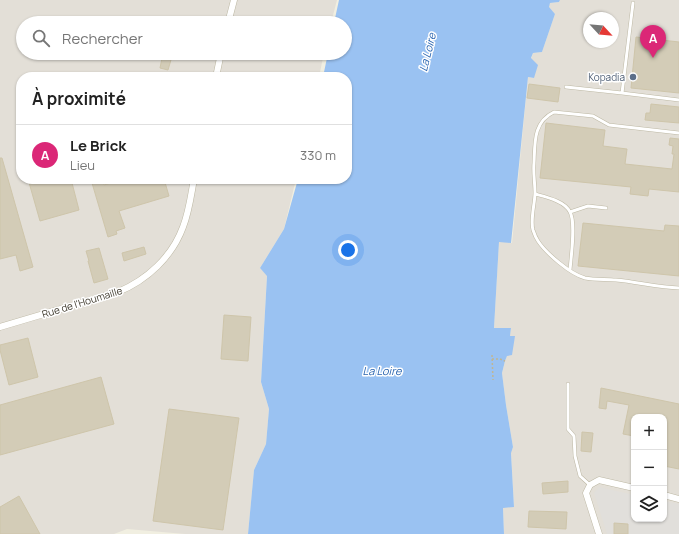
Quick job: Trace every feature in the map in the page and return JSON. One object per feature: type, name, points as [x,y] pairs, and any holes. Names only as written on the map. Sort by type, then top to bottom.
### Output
[{"type":"street","points":[[230,16],[234,0]]},
{"type":"street","points":[[217,72],[220,60]]},
{"type":"street","name":"Rue de l'Houmaille","points":[[0,327],[118,292],[147,276],[166,257],[176,244],[188,210],[193,184]]},
{"type":"street","points":[[599,534],[586,493],[590,485],[599,480],[631,487]]},
{"type":"street","points":[[667,497],[679,499]]},
{"type":"lane","points":[[622,93],[632,3]]},
{"type":"lane","points":[[566,87],[679,100]]},
{"type":"lane","points":[[679,133],[609,125],[593,116],[554,112],[548,115],[539,126],[536,137],[533,173],[535,194],[532,227],[537,240],[544,249],[560,263],[585,278],[616,280],[679,288]]},
{"type":"lane","points":[[535,194],[554,199],[570,212],[574,224],[570,270]]},
{"type":"lane","points":[[570,212],[588,206],[606,208]]},
{"type":"lane","points":[[568,384],[568,429],[574,436],[575,456],[580,476],[590,485]]},
{"type":"path","points":[[492,355],[493,380]]},
{"type":"path","points":[[492,359],[500,359],[505,361]]},
{"type":"shaded area","points":[[0,0],[337,0],[333,16],[16,16],[16,60],[323,60],[320,72],[16,72],[16,184],[295,184],[284,229],[260,268],[267,275],[261,382],[269,409],[266,444],[254,470],[248,534],[185,534],[127,529],[114,534],[0,534]]},
{"type":"shaded area","points":[[560,0],[679,0],[679,534],[504,534],[503,507],[514,507],[511,452],[513,447],[502,373],[514,336],[510,336],[511,328],[494,328],[499,241],[512,243],[528,77],[534,78],[531,59],[533,53],[542,52],[555,14],[548,7],[550,3],[559,2]]},
{"type":"shaded area","points":[[599,487],[631,494],[631,522],[667,522],[667,502],[679,504],[679,534],[607,534],[594,493]]},
{"type":"water","name":"La Loire","points":[[339,0],[560,0],[559,2],[550,3],[549,7],[555,14],[542,52],[533,53],[531,58],[538,65],[534,78],[528,77],[511,243],[499,242],[494,328],[511,328],[510,336],[515,336],[512,355],[507,356],[502,373],[513,447],[511,453],[514,507],[503,508],[504,534],[248,534],[254,470],[266,444],[269,409],[261,382],[267,276],[260,268],[284,229],[297,184],[352,184],[352,72],[324,72],[327,60],[352,60],[352,16],[336,16]]},
{"type":"building","points":[[636,37],[679,42],[679,93],[631,88]]},
{"type":"building","points":[[162,60],[171,60],[168,70],[160,68]]},
{"type":"building","points":[[529,84],[560,88],[558,102],[527,98]]},
{"type":"building","points":[[651,104],[679,107],[679,123],[645,120],[646,113],[650,113]]},
{"type":"building","points":[[546,123],[605,130],[603,146],[627,149],[625,164],[672,169],[674,154],[672,154],[673,146],[669,145],[670,138],[679,139],[679,192],[649,189],[648,196],[630,194],[631,187],[540,178]]},
{"type":"building","points":[[0,158],[2,158],[33,267],[20,271],[16,255],[0,259]]},
{"type":"building","points":[[29,184],[72,184],[79,210],[40,221]]},
{"type":"building","points":[[92,184],[165,184],[169,196],[119,211],[125,228],[116,231],[117,234],[108,237]]},
{"type":"building","points":[[583,223],[664,231],[665,225],[679,226],[679,276],[578,266]]},
{"type":"building","points":[[144,247],[146,254],[124,261],[122,253]]},
{"type":"building","points":[[99,248],[108,279],[94,283],[86,251]]},
{"type":"building","points":[[224,315],[251,317],[248,361],[221,359]]},
{"type":"building","points":[[28,338],[38,377],[9,385],[0,345]]},
{"type":"building","points":[[101,377],[114,424],[0,455],[0,405]]},
{"type":"building","points":[[601,388],[679,404],[679,469],[667,467],[667,414],[631,414],[631,435],[623,434],[629,405],[607,401],[606,409],[599,408]]},
{"type":"building","points":[[169,409],[239,418],[223,530],[153,521]]},
{"type":"building","points":[[582,432],[593,433],[591,452],[581,451]]},
{"type":"building","points":[[568,481],[568,492],[543,494],[542,483]]},
{"type":"building","points":[[19,496],[40,534],[0,534],[0,507]]},
{"type":"building","points":[[529,511],[567,512],[566,529],[528,527]]},
{"type":"building","points":[[614,523],[628,524],[628,534],[614,534]]},
{"type":"place","name":"Le Brick","points":[[653,58]]},
{"type":"place","name":"Kopadia","points":[[633,77]]}]
